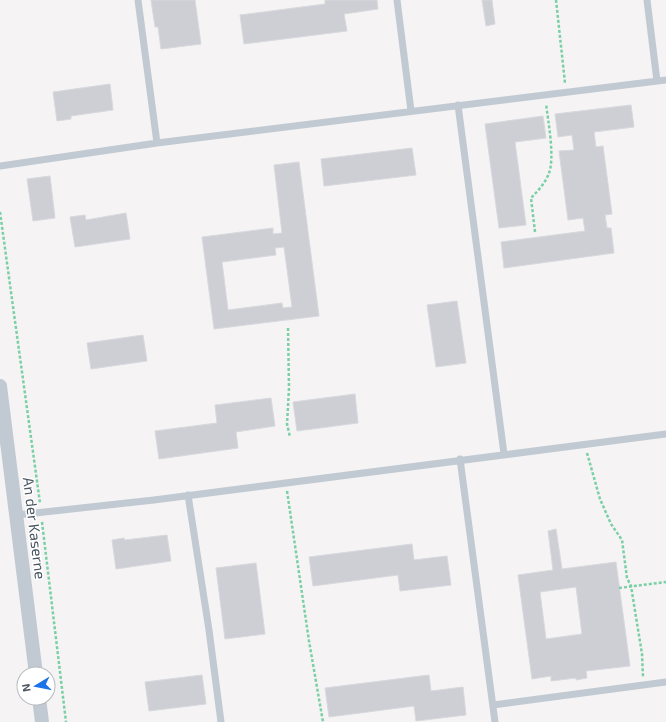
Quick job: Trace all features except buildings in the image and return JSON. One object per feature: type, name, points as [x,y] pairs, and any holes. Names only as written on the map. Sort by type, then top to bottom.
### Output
[{"type":"street","name":"An der Kaserne","points":[[0,386],[35,666]]},
{"type":"street","points":[[40,706],[42,722]]},
{"type":"lane","points":[[138,0],[157,143]]},
{"type":"lane","points":[[397,0],[411,111]]},
{"type":"lane","points":[[647,0],[657,81]]},
{"type":"lane","points":[[0,166],[157,143],[666,80]]},
{"type":"lane","points":[[458,105],[504,454]]},
{"type":"lane","points":[[17,515],[188,495],[460,459],[666,434]]},
{"type":"lane","points":[[460,459],[495,722]]},
{"type":"lane","points":[[188,495],[209,630],[221,722]]},
{"type":"lane","points":[[493,705],[666,682]]},
{"type":"path","points":[[556,0],[566,92]]},
{"type":"path","points":[[535,232],[531,198],[542,186],[550,172],[551,153],[544,94]]},
{"type":"path","points":[[0,212],[41,512],[66,722]]},
{"type":"path","points":[[288,328],[289,388],[287,424],[290,437]]},
{"type":"path","points":[[585,444],[600,499],[611,524],[622,540],[627,578],[631,586],[642,654],[643,685]]},
{"type":"path","points":[[286,482],[293,537],[323,722]]},
{"type":"path","points":[[619,588],[666,582]]}]
